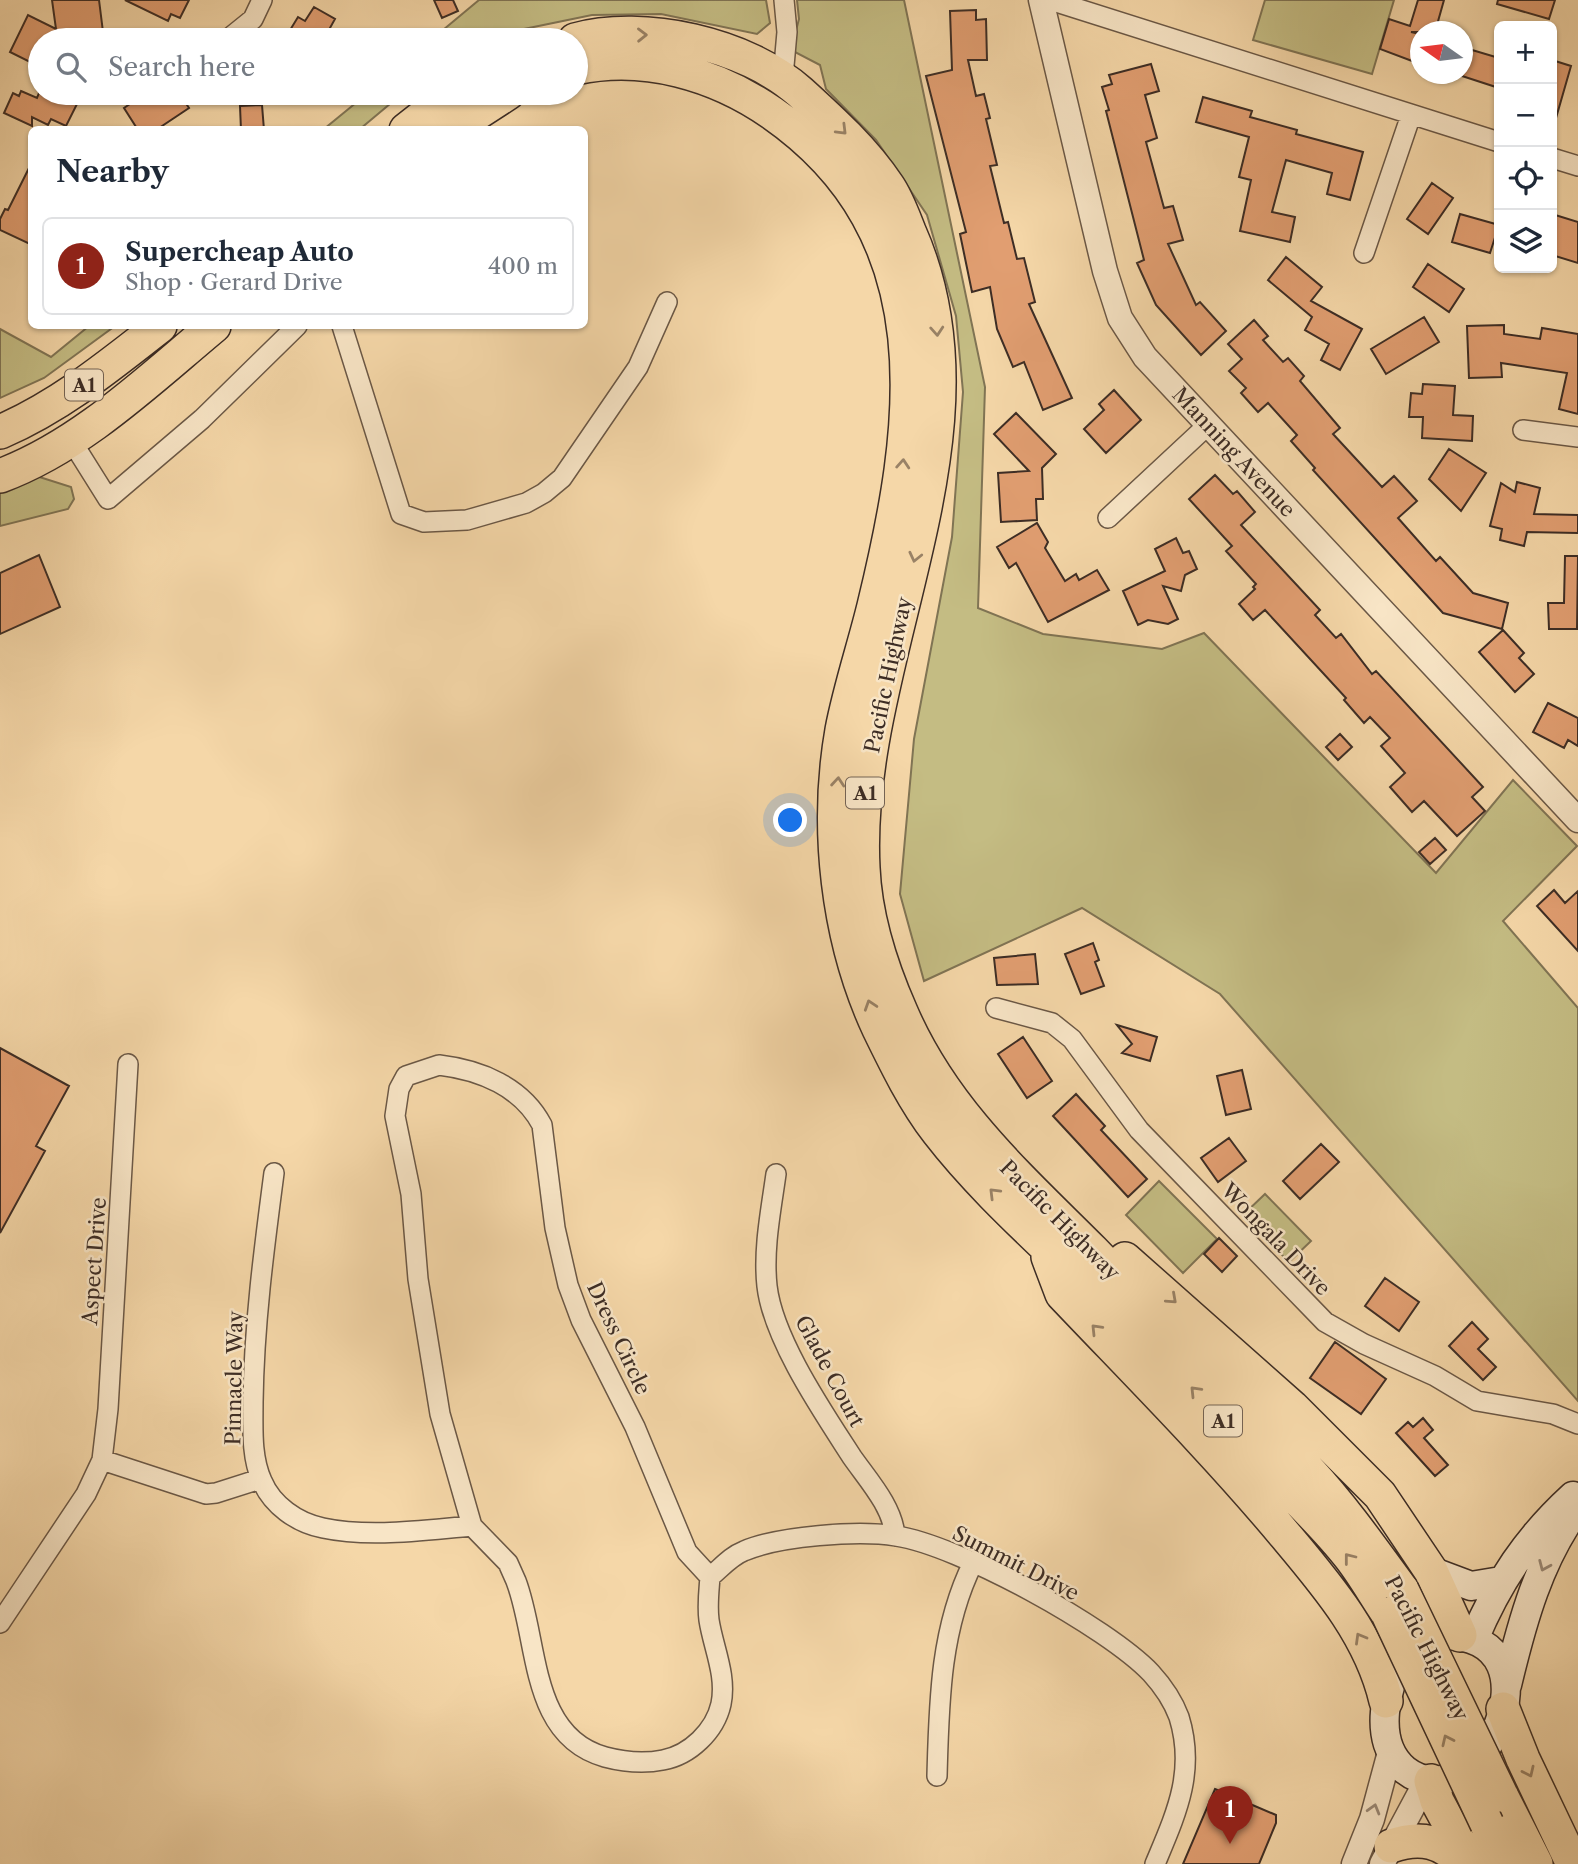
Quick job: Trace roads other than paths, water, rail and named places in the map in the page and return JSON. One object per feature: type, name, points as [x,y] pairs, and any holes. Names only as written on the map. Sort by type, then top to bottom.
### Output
[{"type":"highway","name":"Pacific Highway","points":[[588,36],[673,37],[729,50],[783,77],[845,132],[891,189],[920,256],[936,322],[939,375],[933,460],[920,535],[876,719],[863,801],[863,872],[880,950],[902,1015],[931,1074],[1000,1160],[1095,1254],[1200,1365],[1307,1469],[1355,1524],[1494,1809],[1536,1864]]},
{"type":"highway","name":"Pacific Highway","points":[[588,67],[640,64],[698,74],[751,98],[804,135],[845,178],[884,244],[901,305],[907,377],[902,472],[875,601],[842,731],[835,813],[839,892],[855,958],[877,1024],[907,1084],[936,1130],[1042,1242],[1192,1388],[1349,1557],[1395,1602]]},
{"type":"highway","points":[[411,126],[438,105]]},
{"type":"highway","points":[[457,126],[490,105]]},
{"type":"highway","name":"A1","points":[[0,432],[35,417],[89,381],[156,329]]},
{"type":"highway","points":[[0,449],[57,434],[71,440],[78,420],[156,349],[168,329]]},
{"type":"highway","name":"A1","points":[[0,476],[20,469],[71,440],[210,329]]},
{"type":"highway","points":[[1042,1242],[1062,1294],[1244,1486],[1336,1596],[1379,1671],[1386,1701]]},
{"type":"highway","points":[[1095,1254],[1128,1260],[1292,1407],[1380,1495],[1431,1571],[1467,1637]]},
{"type":"highway","points":[[1504,1701],[1523,1759],[1573,1864]]},
{"type":"highway","points":[[1429,1780],[1468,1864]]},
{"type":"highway","name":"Pacific Highway","points":[[1494,1809],[1504,1864]]},
{"type":"highway","points":[[1386,1855],[1410,1839],[1431,1841],[1449,1849],[1468,1864]]},
{"type":"main road","points":[[1467,1637],[1501,1581],[1540,1527],[1578,1492]]},
{"type":"main road","points":[[1504,1701],[1504,1674],[1498,1657],[1467,1637],[1430,1638],[1412,1648],[1402,1660],[1386,1701],[1384,1724],[1390,1752],[1412,1775],[1429,1780],[1455,1777],[1466,1770],[1491,1740],[1504,1701],[1522,1622],[1542,1571],[1578,1507]]},
{"type":"main road","points":[[1431,1571],[1471,1586],[1501,1581]]},
{"type":"street","points":[[242,28],[253,19],[262,0]]},
{"type":"street","points":[[783,77],[788,32],[784,0]]},
{"type":"street","name":"Manning Avenue","points":[[1041,0],[1105,271],[1121,318],[1145,357],[1578,820]]},
{"type":"street","points":[[1050,0],[1494,140]]},
{"type":"street","points":[[1364,253],[1411,115]]},
{"type":"street","points":[[1557,160],[1578,166]]},
{"type":"street","points":[[343,329],[401,514],[424,522],[447,521],[500,513],[526,503],[562,478],[638,367],[667,302]]},
{"type":"street","points":[[71,440],[108,499],[202,419],[294,329]]},
{"type":"street","points":[[1108,518],[1209,424]]},
{"type":"street","points":[[1523,430],[1578,437]]},
{"type":"street","name":"Wongala Drive","points":[[996,1008],[1052,1023],[1072,1039],[1139,1130],[1325,1322],[1364,1344],[1435,1376],[1477,1401],[1553,1414],[1578,1424]]},
{"type":"street","name":"Aspect Drive","points":[[0,1623],[86,1494],[102,1460],[108,1409],[128,1064]]},
{"type":"street","name":"Dress Circle","points":[[439,1065],[454,1066],[502,1083],[533,1107],[542,1125],[559,1254],[581,1320],[635,1427],[687,1552],[710,1577],[709,1621],[722,1677],[721,1703],[713,1724],[695,1745],[676,1758],[651,1763],[623,1762],[586,1752],[564,1732],[548,1710],[529,1636],[524,1600],[509,1563],[472,1527],[440,1414],[427,1344],[411,1194],[395,1116],[399,1089],[406,1076],[439,1065]]},
{"type":"street","name":"Pinnacle Way","points":[[274,1173],[259,1291],[254,1378],[252,1441],[260,1479],[273,1501],[296,1517],[322,1528],[389,1531],[472,1527]]},
{"type":"street","name":"Glade Court","points":[[776,1174],[767,1252],[767,1285],[772,1308],[796,1364],[889,1514],[895,1536]]},
{"type":"street","points":[[102,1460],[206,1493],[216,1493],[260,1479]]},
{"type":"street","name":"Summit Drive","points":[[710,1577],[743,1551],[785,1540],[895,1536],[925,1544],[973,1563],[1062,1610],[1134,1657],[1166,1692],[1178,1715],[1186,1747],[1184,1792],[1155,1864]]},
{"type":"street","points":[[937,1776],[940,1700],[946,1646],[954,1609],[973,1563]]},
{"type":"street","points":[[1354,1864],[1372,1819],[1390,1752]]},
{"type":"street","points":[[1386,1855],[1429,1780]]},
{"type":"place","name":"Supercheap Auto","points":[[1230,1844]]}]
